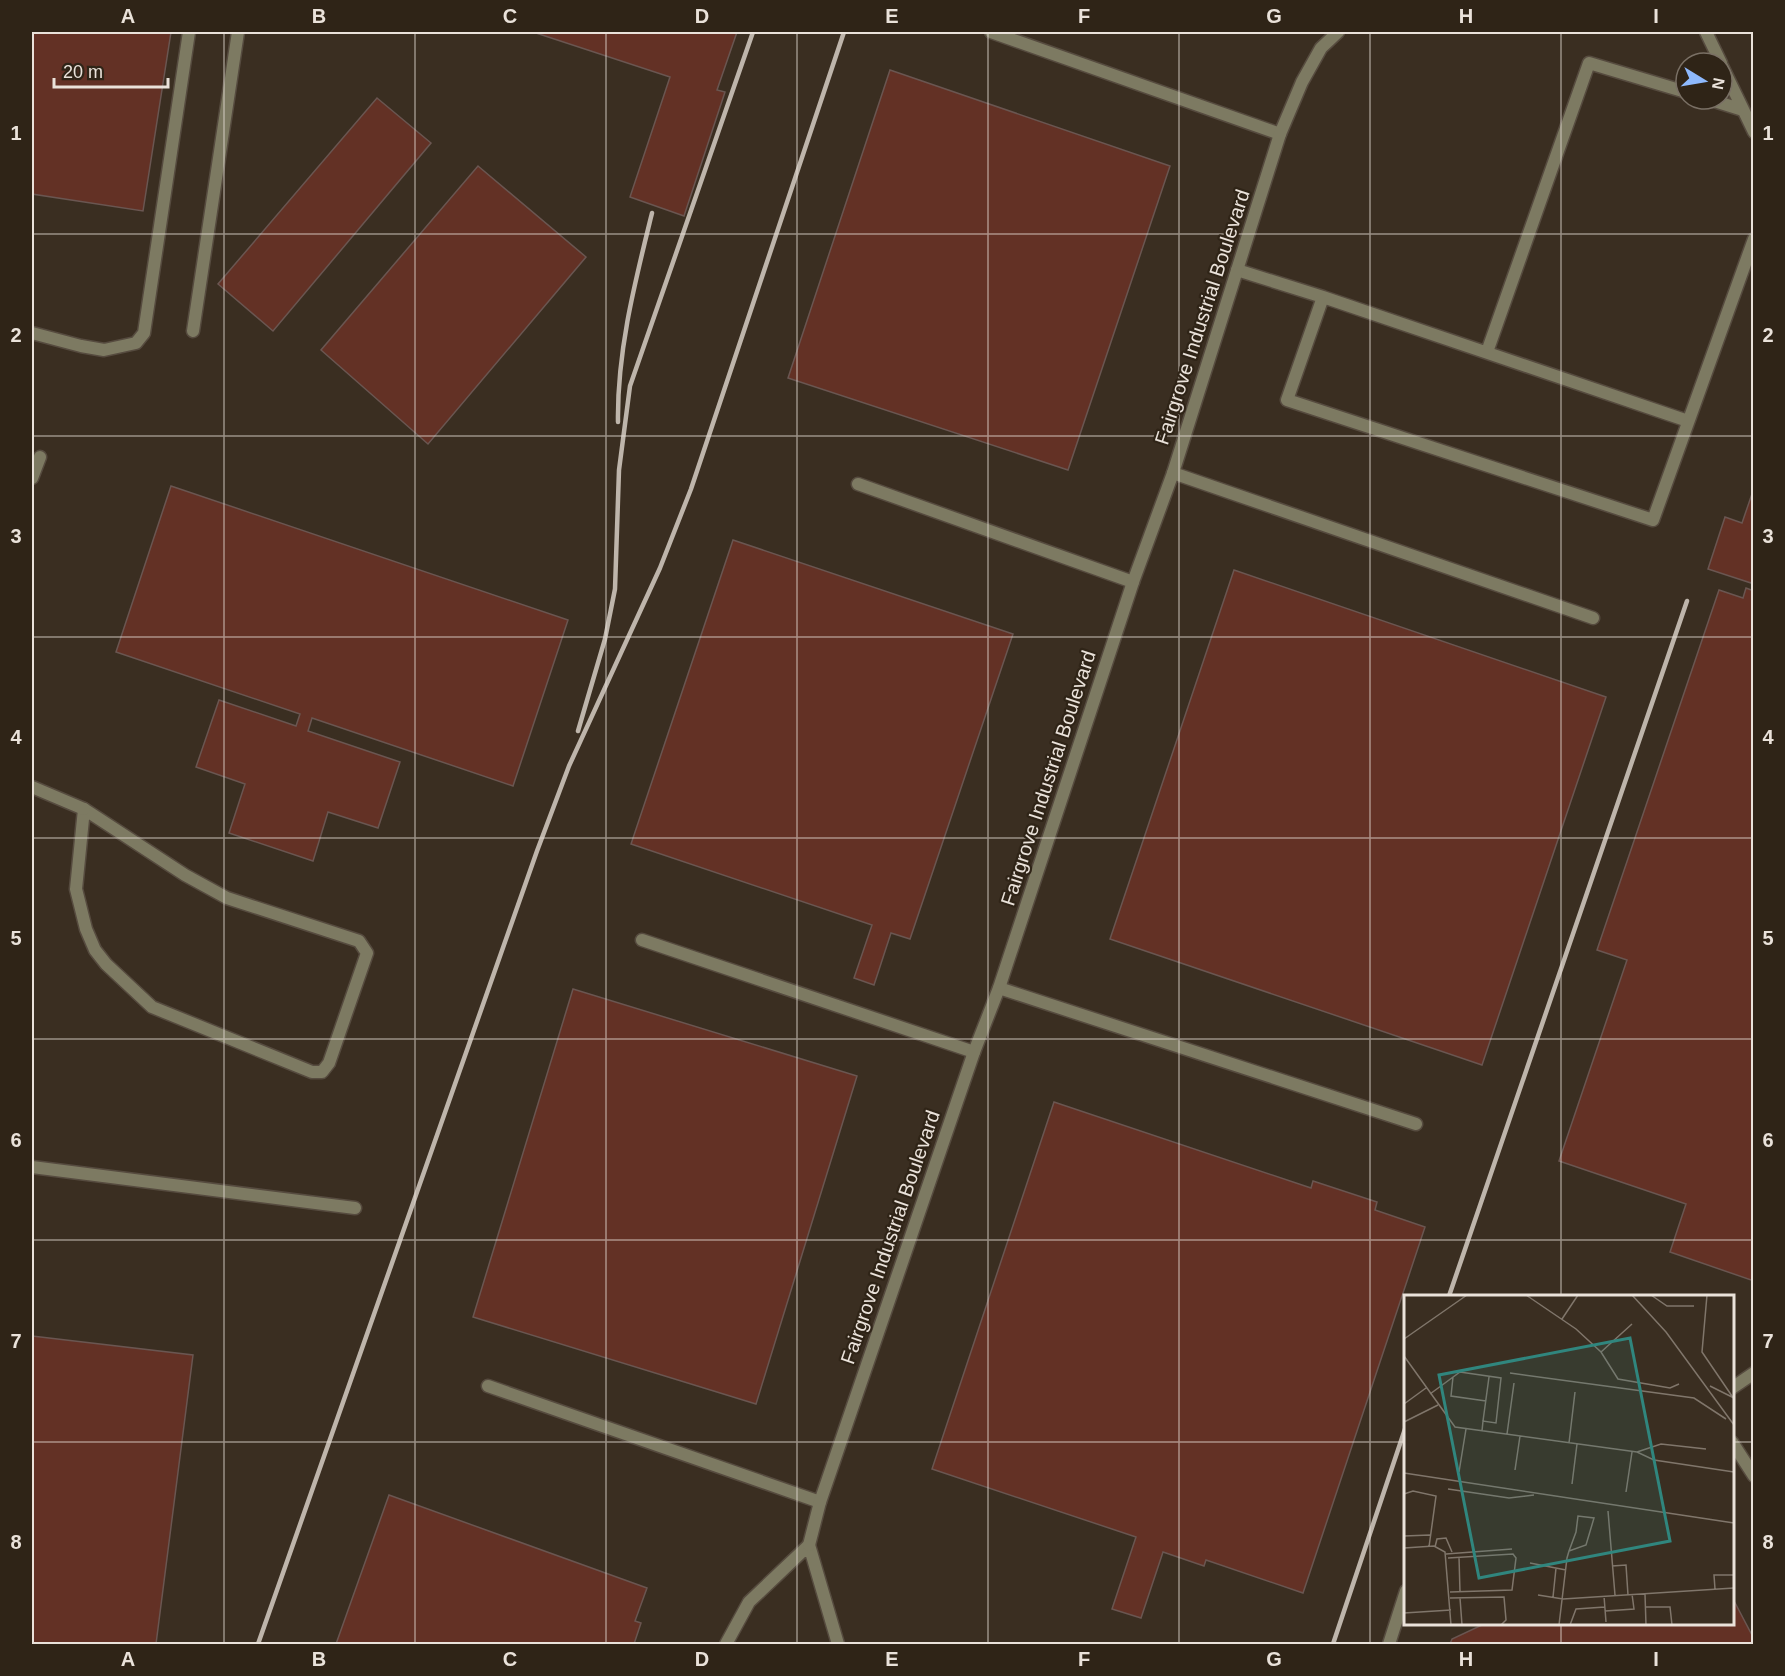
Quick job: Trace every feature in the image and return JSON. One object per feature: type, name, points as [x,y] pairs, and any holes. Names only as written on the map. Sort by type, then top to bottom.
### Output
[{"type":"street","points":[[32,333],[104,350],[136,343],[144,333],[189,32]]},
{"type":"street","points":[[193,331],[238,32]]},
{"type":"street","points":[[991,32],[1280,134]]},
{"type":"street","name":"Fairgrove Industrial Boulevard","points":[[809,1545],[820,1502],[974,1052],[999,988],[1133,582],[1173,473],[1280,134],[1302,82],[1321,48],[1338,32]]},
{"type":"street","points":[[1706,32],[1715,51]]},
{"type":"street","points":[[1486,352],[1589,63],[1674,88]]},
{"type":"street","points":[[1734,91],[1754,132]]},
{"type":"street","points":[[1734,107],[1743,110]]},
{"type":"street","points":[[1323,297],[1287,400],[1653,520],[1754,239]]},
{"type":"street","points":[[1237,270],[1688,421]]},
{"type":"street","points":[[32,478],[40,457]]},
{"type":"street","points":[[1173,473],[1593,618]]},
{"type":"street","points":[[858,484],[1133,582]]},
{"type":"street","points":[[32,787],[84,809],[185,875],[227,898],[359,941],[367,953],[329,1063],[322,1072],[312,1072],[152,1007],[106,964],[95,950],[86,929],[76,889],[84,809]]},
{"type":"street","points":[[642,940],[974,1052]]},
{"type":"street","points":[[999,988],[1416,1124]]},
{"type":"street","points":[[32,1167],[355,1208]]},
{"type":"street","points":[[1734,1387],[1754,1373]]},
{"type":"street","points":[[488,1386],[820,1502]]},
{"type":"street","points":[[1734,1445],[1754,1476]]},
{"type":"street","points":[[726,1644],[749,1602],[809,1545],[838,1644]]},
{"type":"street","points":[[1389,1644],[1404,1597]]},
{"type":"building","points":[[32,32],[171,32],[143,211],[32,194]]},
{"type":"building","points":[[533,32],[737,32],[717,90],[725,92],[684,216],[630,197],[670,77]]},
{"type":"building","points":[[890,70],[1170,166],[1068,470],[788,378]]},
{"type":"building","points":[[377,98],[431,143],[273,331],[218,284]]},
{"type":"building","points":[[478,166],[586,257],[428,444],[321,350]]},
{"type":"building","points":[[171,486],[568,620],[513,786],[312,718],[308,731],[400,762],[378,828],[328,812],[313,861],[229,833],[245,784],[196,767],[219,700],[296,726],[300,714],[116,652]]},
{"type":"building","points":[[1754,488],[1754,576],[1751,583],[1708,569],[1725,517],[1742,523]]},
{"type":"building","points":[[733,540],[1013,634],[910,939],[891,933],[874,985],[854,978],[872,925],[631,844]]},
{"type":"building","points":[[1234,570],[1606,697],[1482,1065],[1110,939]]},
{"type":"building","points":[[1746,588],[1754,591],[1754,1281],[1670,1252],[1686,1204],[1559,1161],[1627,960],[1597,950],[1719,590],[1743,598]]},
{"type":"building","points":[[573,989],[857,1076],[756,1404],[473,1317]]},
{"type":"building","points":[[1054,1102],[1311,1188],[1313,1181],[1377,1202],[1375,1210],[1425,1227],[1303,1593],[1206,1560],[1204,1566],[1163,1552],[1141,1618],[1112,1609],[1136,1537],[932,1469]]},
{"type":"building","points":[[32,1336],[193,1355],[156,1644],[32,1644]]},
{"type":"building","points":[[389,1495],[647,1588],[635,1621],[641,1623],[634,1644],[336,1644]]},
{"type":"building","points":[[1734,1601],[1754,1639],[1754,1644],[1450,1644],[1452,1639],[1482,1625],[1734,1625]]},
{"type":"railway","points":[[578,731],[605,639],[615,589],[619,470],[630,386],[753,32]]},
{"type":"railway","points":[[258,1644],[537,851],[569,766],[660,568],[691,489],[844,32]]},
{"type":"railway","points":[[618,422],[618,395],[624,343],[652,213]]},
{"type":"railway","points":[[1449,1295],[1687,601]]},
{"type":"railway","points":[[1333,1644],[1404,1432]]}]
